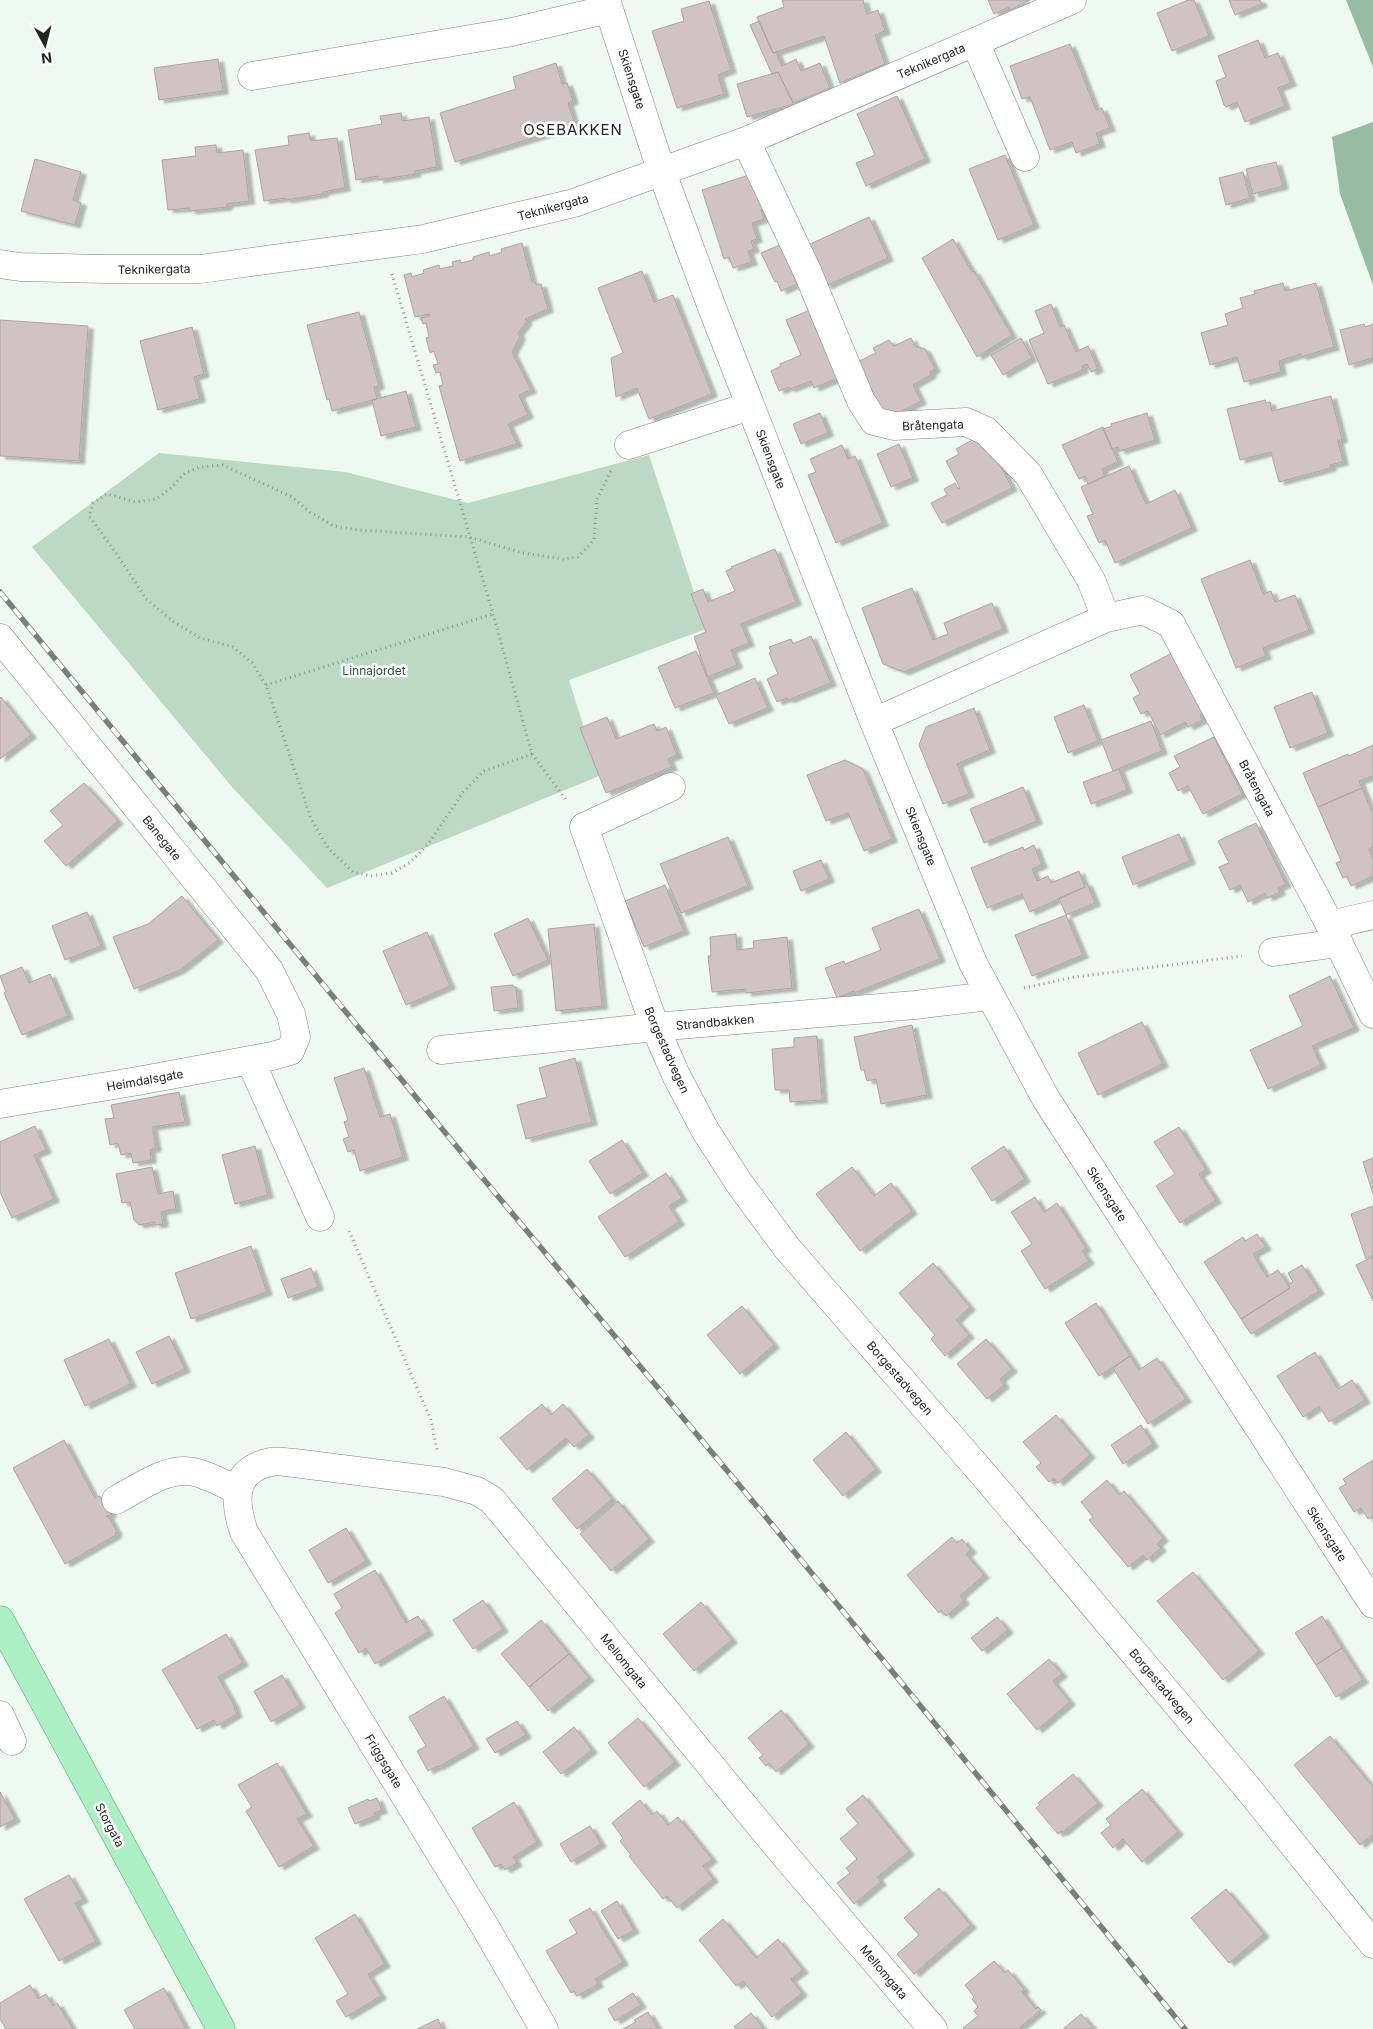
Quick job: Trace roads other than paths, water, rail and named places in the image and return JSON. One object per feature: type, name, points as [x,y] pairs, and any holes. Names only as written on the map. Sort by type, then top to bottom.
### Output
[{"type":"main road","name":"Storgata","points":[[0,1620],[221,2029]]},
{"type":"street","name":"Teknikergata","points":[[0,264],[20,267],[105,269],[200,268],[423,239],[574,203],[746,140],[1072,0]]},
{"type":"street","points":[[252,76],[512,32],[607,5]]},
{"type":"street","name":"Skiensgate","points":[[607,5],[661,170],[750,406],[874,722],[969,954],[989,996],[1046,1099],[1373,1604]]},
{"type":"street","points":[[975,42],[1024,156]]},
{"type":"street","name":"Bråtengata","points":[[746,140],[808,273],[861,401],[874,421],[894,426],[966,422],[986,431],[1028,474],[1091,580],[1106,618]]},
{"type":"street","points":[[629,445],[750,406]]},
{"type":"street","name":"Bråtengata","points":[[874,722],[1106,618],[1143,610],[1171,624],[1335,934],[1373,1014]]},
{"type":"street","name":"Banegate","points":[[0,638],[269,970],[291,1014],[296,1037],[290,1051]]},
{"type":"street","name":"Borgestadvegen","points":[[671,787],[584,827],[655,1027],[676,1075],[705,1130],[740,1183],[787,1248],[990,1482],[1246,1786],[1373,1944]]},
{"type":"street","points":[[1272,952],[1335,934],[1373,915]]},
{"type":"street","name":"Strandbakken","points":[[441,1050],[655,1027],[916,1005],[989,996]]},
{"type":"street","name":"Heimdalsgate","points":[[0,1104],[129,1083],[290,1051]]},
{"type":"street","points":[[250,1060],[320,1217]]},
{"type":"street","name":"Mellomgata","points":[[237,1490],[243,1477],[255,1468],[271,1462],[444,1482],[478,1491],[492,1500],[771,1839],[933,2029]]},
{"type":"street","points":[[116,1500],[161,1476],[175,1471],[197,1472],[237,1490]]},
{"type":"street","name":"Friggsgate","points":[[237,1490],[237,1512],[244,1532],[479,1916],[544,2029]]},
{"type":"street","points":[[0,1715],[12,1741]]},
{"type":"railway","points":[[0,592],[471,1164],[765,1516],[1185,2029]]},
{"type":"district","name":"OSEBAKKEN","points":[[573,129]]},
{"type":"park label","name":"Linnajordet","points":[[374,670]]}]
